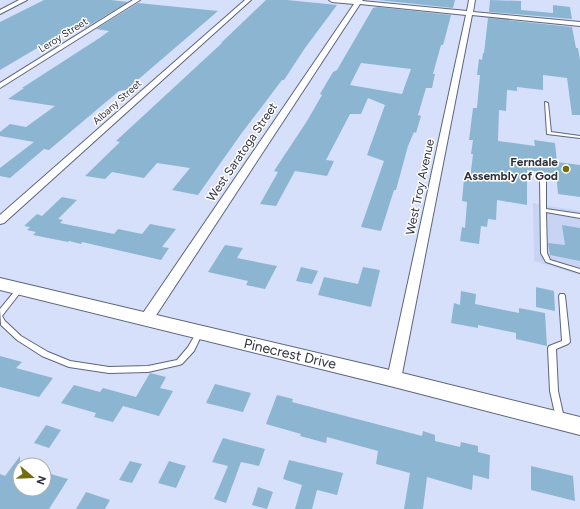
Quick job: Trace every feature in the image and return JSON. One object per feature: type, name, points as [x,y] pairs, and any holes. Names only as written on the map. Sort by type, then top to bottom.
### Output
[{"type":"street","points":[[0,12],[24,0]]},
{"type":"street","name":"Leroy Street","points":[[0,86],[137,0]]},
{"type":"street","name":"Albany Street","points":[[0,221],[248,0]]},
{"type":"street","points":[[332,0],[359,1],[580,24]]},
{"type":"street","name":"West Troy Avenue","points":[[394,379],[472,0]]},
{"type":"street","name":"West Saratoga Street","points":[[146,319],[359,1]]},
{"type":"street","name":"Pinecrest Drive","points":[[0,284],[394,379],[580,426]]},
{"type":"lane","points":[[546,103],[550,133],[580,137]]},
{"type":"lane","points":[[543,177],[544,253],[548,262],[580,271]]},
{"type":"lane","points":[[543,210],[580,216]]},
{"type":"lane","points":[[0,314],[20,289]]},
{"type":"lane","points":[[561,422],[554,391],[552,348],[566,342],[562,296]]},
{"type":"lane","points":[[0,318],[3,323],[19,338],[45,354],[70,364],[109,370],[148,369],[179,362],[191,349],[200,332]]},
{"type":"shaded area","points":[[533,203],[580,211],[580,275],[534,261]]},
{"type":"building","points":[[44,0],[111,0],[128,2],[85,28],[73,27],[0,70],[0,22]]},
{"type":"building","points":[[266,0],[287,0],[337,5],[305,48],[284,80],[282,80],[241,134],[198,195],[172,190],[190,168],[157,163],[144,178],[112,172],[105,179],[85,176],[120,142],[116,141]]},
{"type":"building","points":[[378,0],[455,0],[453,8]]},
{"type":"building","points":[[490,0],[521,1],[521,10],[553,13],[553,5],[570,7],[572,19],[489,12]]},
{"type":"building","points":[[138,3],[218,11],[126,90],[119,91],[49,150],[44,149],[10,178],[0,176],[0,168],[34,142],[0,136],[0,132],[10,124],[26,127],[55,106],[8,99],[24,88],[22,88],[101,37],[109,31],[96,29]]},
{"type":"building","points":[[378,7],[451,15],[433,74],[435,74],[432,88],[426,88],[418,115],[421,116],[416,133],[414,132],[408,146],[396,190],[394,190],[381,231],[361,227],[384,161],[367,155],[385,105],[368,98],[361,114],[350,114],[326,160],[334,161],[327,176],[295,171],[276,206],[260,204],[278,172],[274,171],[307,121],[322,95],[320,94],[333,72],[337,70],[373,8]],"holes":[[[361,63],[411,69],[402,94],[350,85]]]},
{"type":"building","points":[[488,18],[572,27],[580,60],[580,115],[572,115],[567,78],[543,75],[543,90],[517,87],[517,91],[507,90],[506,111],[499,110],[498,141],[535,146],[534,140],[555,143],[557,162],[580,165],[580,197],[558,194],[556,174],[527,170],[527,205],[497,200],[496,220],[488,219],[487,227],[481,226],[479,244],[460,241],[462,227],[465,228],[467,202],[462,201],[464,178],[470,179],[473,140],[469,140],[473,108],[477,108],[480,75],[477,75],[479,59],[482,60],[484,53]]},
{"type":"building","points":[[62,197],[77,200],[58,219],[63,220],[60,223],[114,234],[118,229],[142,234],[150,224],[176,229],[162,247],[169,248],[161,260],[82,242],[81,244],[33,235],[36,232],[27,230],[30,227],[24,226],[37,214],[42,216]]},
{"type":"building","points":[[562,225],[580,228],[580,261],[550,255],[548,243],[565,245]]},
{"type":"building","points":[[225,245],[243,248],[237,258],[277,266],[265,289],[246,285],[248,281],[208,272]]},
{"type":"building","points":[[301,267],[318,271],[312,284],[296,281]]},
{"type":"building","points":[[363,267],[380,270],[371,307],[318,295],[324,277],[358,284]]},
{"type":"building","points":[[536,287],[554,291],[555,311],[536,307]]},
{"type":"building","points":[[461,291],[476,294],[475,304],[519,313],[519,308],[545,313],[547,346],[516,339],[516,333],[478,325],[478,328],[451,323],[454,303],[460,305]]},
{"type":"building","points":[[0,356],[22,362],[16,368],[53,378],[39,397],[0,387]]},
{"type":"building","points":[[150,373],[166,377],[160,388],[173,391],[159,416],[123,406],[113,422],[94,417],[96,413],[61,403],[74,385],[100,392],[103,388],[136,397]]},
{"type":"building","points":[[215,384],[251,393],[243,412],[206,403]]},
{"type":"building","points":[[277,395],[293,399],[292,402],[422,436],[423,431],[435,435],[435,441],[460,447],[461,442],[478,446],[478,452],[490,455],[489,479],[473,475],[472,490],[427,477],[423,509],[404,509],[410,473],[376,464],[378,451],[327,437],[326,443],[266,424]]},
{"type":"building","points":[[46,425],[61,430],[49,448],[34,443]]},
{"type":"building","points":[[223,438],[265,449],[259,466],[241,462],[226,503],[214,499],[228,466],[212,462]]},
{"type":"building","points":[[289,460],[343,473],[337,495],[317,490],[312,509],[295,509],[302,485],[283,479]]},
{"type":"building","points":[[130,461],[142,464],[132,483],[119,480]]},
{"type":"building","points":[[169,461],[186,466],[176,488],[158,483]]},
{"type":"building","points":[[531,466],[573,476],[575,501],[531,490]]},
{"type":"building","points":[[12,467],[12,497],[52,497],[52,474],[68,479],[49,509],[0,509],[0,474],[5,476]]},
{"type":"building","points":[[258,487],[273,492],[267,509],[252,505]]},
{"type":"building","points":[[86,492],[110,500],[105,509],[76,509]]},
{"type":"place","name":"Ferndale Assembly of God","points":[[566,169]]}]
